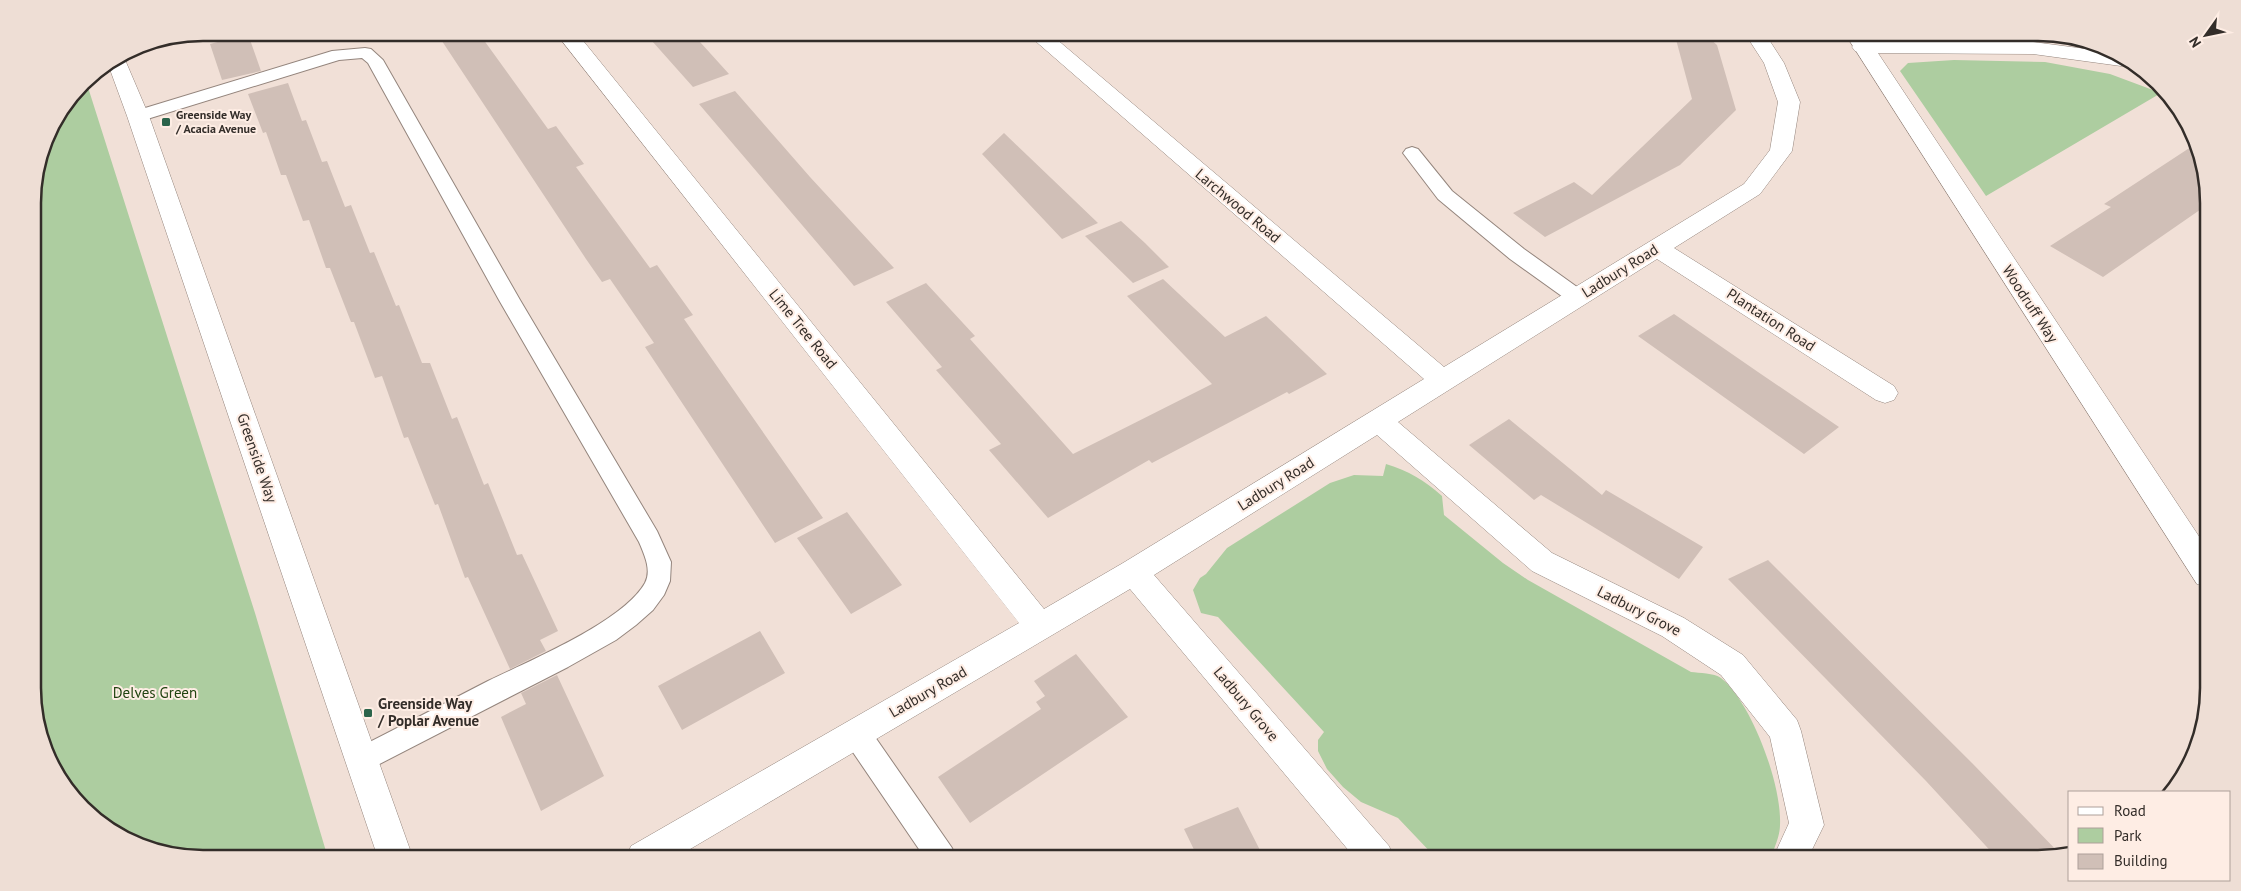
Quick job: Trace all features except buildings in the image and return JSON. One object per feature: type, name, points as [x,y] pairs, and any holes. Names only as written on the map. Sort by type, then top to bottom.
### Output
[{"type":"street","name":"Ladbury Road","points":[[656,850],[1134,572],[1752,189],[1781,151],[1789,102],[1774,63],[1760,41]]},
{"type":"street","name":"Woodruff Way","points":[[1859,41],[2200,563]]},
{"type":"street","points":[[2035,41],[2109,58]]},
{"type":"street","name":"Lime Tree Road","points":[[573,42],[1040,626]]},
{"type":"street","name":"Larchwood Road","points":[[1045,42],[1442,380]]},
{"type":"street","name":"Greenside Way","points":[[118,65],[138,116],[393,850]]},
{"type":"street","name":"Plantation Road","points":[[1657,248],[1885,393]]},
{"type":"street","name":"Ladbury Grove","points":[[1378,420],[1542,562],[1673,627],[1732,665],[1785,731],[1807,824],[1794,849]]},
{"type":"street","name":"Ladbury Grove","points":[[1134,572],[1370,849]]},
{"type":"lane","points":[[138,116],[338,54],[365,53],[375,60],[496,279],[649,538],[661,564],[655,588],[639,607],[612,628],[574,651],[362,760]]},
{"type":"lane","points":[[1412,153],[1445,194],[1517,254],[1577,297]]},
{"type":"lane","points":[[856,733],[936,850]]},
{"type":"green space","points":[[1954,60],[2045,62],[2110,74],[2155,91],[2158,94],[1986,196],[1900,71],[1908,63]]},
{"type":"green space","name":"Delves Green","points":[[89,89],[255,613],[326,850],[203,850],[182,848],[161,844],[131,833],[96,810],[81,795],[58,760],[44,720],[41,688],[42,192],[44,171],[58,131],[75,105]]},
{"type":"green space","points":[[1386,464],[1409,473],[1442,496],[1444,515],[1503,563],[1528,580],[1691,672],[1711,674],[1721,678],[1733,690],[1744,706],[1763,746],[1770,768],[1776,789],[1780,825],[1774,849],[1428,849],[1398,818],[1361,802],[1343,787],[1327,769],[1318,751],[1318,740],[1324,732],[1218,617],[1201,613],[1193,590],[1200,578],[1206,574],[1227,548],[1330,483],[1354,475],[1383,476]]},
{"type":"place","name":"Greenside Way / Acacia Avenue","points":[[166,122]]},
{"type":"place","name":"Greenside Way / Poplar Avenue","points":[[368,713]]}]
